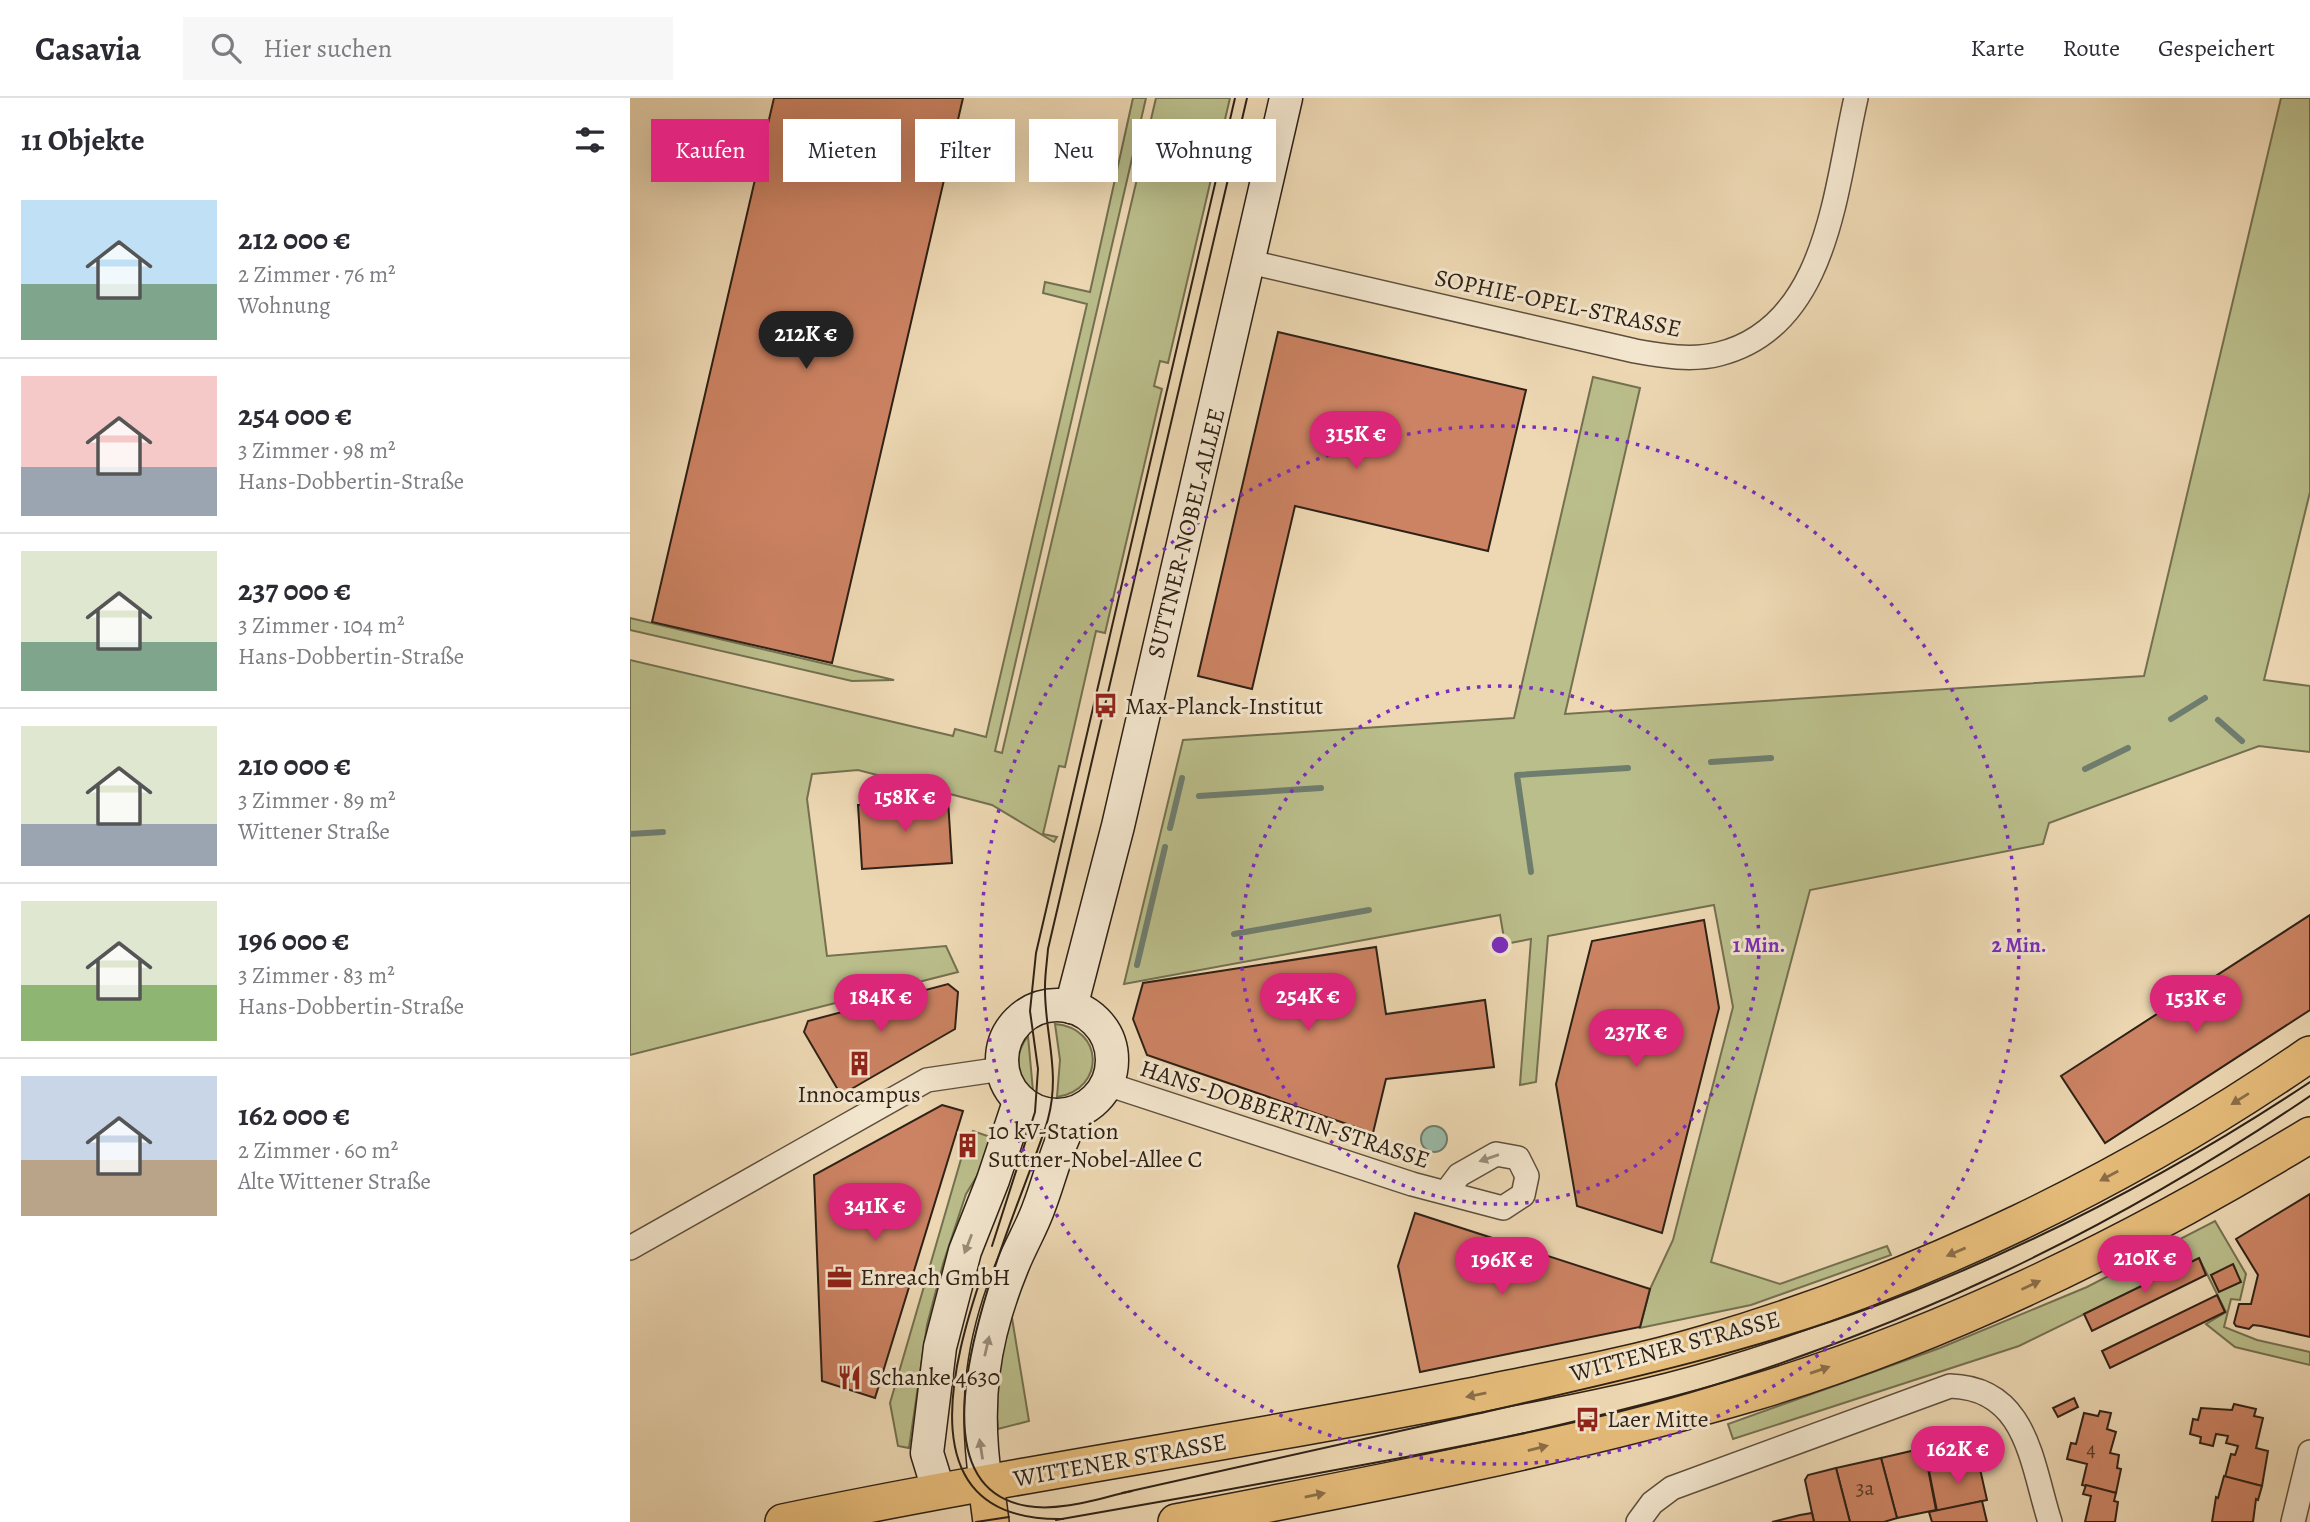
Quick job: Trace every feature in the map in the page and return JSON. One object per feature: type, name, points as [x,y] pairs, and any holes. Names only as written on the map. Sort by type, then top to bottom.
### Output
[{"type":"main road","name":"WITTENER STRASSE","points":[[783,1522],[943,1507],[986,1484],[1414,1407],[1620,1365],[1717,1340],[1893,1279],[1986,1238],[2155,1151],[2310,1054]]},
{"type":"main road","points":[[1176,1522],[1500,1457],[1768,1388],[1866,1354],[1987,1306],[2189,1206],[2310,1135]]},
{"type":"main road","name":"WITTENER STRASSE","points":[[986,1484],[991,1522]]},
{"type":"street","name":"SUTTNER-NOBEL-ALLEE","points":[[1071,1007],[1118,826],[1286,98]]},
{"type":"street","name":"SOPHIE-OPEL-STRASSE","points":[[1250,262],[1635,351],[1675,358],[1718,355],[1757,339],[1790,311],[1813,273],[1856,98]]},
{"type":"street","points":[[1046,1005],[1071,1007],[1092,1017],[1109,1040],[1112,1055],[1107,1084],[1094,1101],[1076,1112],[1041,1114],[1019,1102],[1008,1089],[1002,1069],[1004,1040],[1014,1025],[1030,1012],[1046,1005]]},
{"type":"street","points":[[630,1248],[927,1080],[1002,1069]]},
{"type":"street","name":"HANS-DOBBERTIN-STRASSE","points":[[1107,1084],[1412,1184],[1447,1191]]},
{"type":"street","points":[[943,1507],[927,1453],[940,1347],[965,1251],[1019,1102]]},
{"type":"street","points":[[986,1484],[979,1437],[985,1353],[1013,1265],[1076,1112]]},
{"type":"street","points":[[1638,1522],[1652,1503],[1672,1488],[1950,1387],[1973,1387],[1993,1395],[2015,1417],[2050,1522]]},
{"type":"street","points":[[2293,1522],[2310,1452]]},
{"type":"green space","points":[[1133,98],[1146,98],[1141,119],[1132,119],[1132,159],[995,751],[1002,753],[1136,182],[1210,182],[1168,363],[1160,361],[1154,386],[1162,389],[1105,633],[1096,631],[1065,767],[1059,766],[1043,834],[1057,837],[1054,842],[992,805],[858,770],[812,774],[807,799],[827,956],[946,946],[958,972],[630,1055],[630,660],[953,736],[955,729],[986,737],[1087,304],[1043,293],[1045,282],[1090,292],[1114,182],[1118,182],[1118,166]]},
{"type":"green space","points":[[1156,98],[1230,98],[1225,119],[1151,119]]},
{"type":"green space","points":[[2281,98],[2310,98],[2310,492],[2264,680],[2310,686],[2310,752],[2259,746],[2049,823],[2043,844],[1810,890],[1711,1262],[1780,1284],[1887,1246],[1891,1255],[1751,1305],[1640,1328],[1650,1289],[1673,1240],[1733,1007],[1714,905],[1548,936],[1536,1082],[1520,1085],[1531,939],[1505,944],[1500,915],[1124,984],[1183,740],[1514,718],[1593,377],[1640,388],[1565,714],[2144,676]]},
{"type":"green space","points":[[630,618],[894,680],[852,681],[630,630]]},
{"type":"green space","points":[[1055,1024],[1071,1028],[1083,1036],[1093,1059],[1091,1071],[1084,1083],[1073,1092],[1057,1097],[1060,1060]]},
{"type":"green space","points":[[1028,1036],[1033,1091],[1023,1079],[1018,1065],[1020,1050]]},
{"type":"green space","points":[[973,1131],[999,1140],[966,1194],[927,1325],[909,1448],[898,1446],[890,1403],[964,1149],[969,1150],[971,1142],[967,1140]]},
{"type":"green space","points":[[2215,1221],[2246,1274],[2240,1300],[2231,1299],[2224,1327],[2257,1340],[2310,1352],[2310,1365],[2235,1347],[2206,1324],[2226,1312],[2199,1258],[2019,1346],[1733,1439],[1728,1424],[1940,1348],[2087,1287]]},
{"type":"green space","points":[[1011,1312],[1029,1421],[998,1429],[994,1384]]},
{"type":"shaded area","points":[[1434,1126],[1443,1130],[1447,1139],[1443,1148],[1434,1152],[1425,1148],[1421,1139],[1425,1130]]},
{"type":"building","points":[[774,98],[963,98],[958,119],[915,119],[915,182],[944,182],[832,663],[652,622],[754,182],[769,182],[769,119]]},
{"type":"building","points":[[1278,332],[1526,390],[1488,551],[1295,506],[1252,689],[1198,676]]},
{"type":"building","points":[[948,800],[952,863],[862,869],[858,805]]},
{"type":"building","points":[[2310,915],[2310,1010],[2105,1143],[2061,1076]]},
{"type":"building","points":[[1704,920],[1719,1008],[1662,1233],[1577,1206],[1556,1084],[1592,941]]},
{"type":"building","points":[[1376,947],[1386,1014],[1485,1000],[1494,1067],[1386,1079],[1373,1133],[1147,1055],[1133,1019],[1143,983]]},
{"type":"building","name":"Innocampus","points":[[948,984],[958,992],[955,1029],[841,1095],[804,1032],[808,1021]]},
{"type":"building","points":[[942,1105],[963,1111],[875,1398],[822,1381],[814,1175]]},
{"type":"building","points":[[2310,1194],[2310,1337],[2261,1326],[2253,1325],[2249,1329],[2236,1326],[2234,1323],[2239,1304],[2251,1304],[2258,1275],[2236,1239]]},
{"type":"building","points":[[1415,1213],[1650,1289],[1640,1327],[1420,1372],[1398,1266]]},
{"type":"building","points":[[2199,1258],[2206,1275],[2092,1331],[2084,1314]]},
{"type":"building","points":[[2233,1264],[2241,1282],[2219,1292],[2211,1275]]},
{"type":"building","points":[[2217,1295],[2225,1312],[2110,1368],[2102,1351]]},
{"type":"building","points":[[2074,1398],[2078,1407],[2058,1417],[2053,1408]]},
{"type":"building","points":[[2234,1404],[2256,1409],[2254,1416],[2263,1418],[2256,1448],[2268,1451],[2262,1486],[2225,1477],[2231,1454],[2235,1455],[2238,1446],[2226,1443],[2228,1436],[2216,1434],[2213,1446],[2200,1443],[2201,1437],[2190,1434],[2193,1419],[2198,1420],[2201,1408],[2232,1410]]},
{"type":"building","points":[[2100,1411],[2111,1413],[2107,1429],[2116,1432],[2110,1453],[2119,1455],[2117,1468],[2121,1469],[2116,1493],[2082,1485],[2087,1464],[2067,1459],[2071,1443],[2076,1444],[2084,1413],[2098,1416]]},
{"type":"building","points":[[1920,1449],[1926,1458],[1936,1510],[1897,1518],[1881,1458]]},
{"type":"building","points":[[1881,1458],[1897,1518],[1884,1522],[1850,1522],[1836,1468]]},
{"type":"building","points":[[1978,1460],[1987,1500],[1937,1511],[1929,1471]]},
{"type":"building","points":[[1940,1462],[1941,1469],[1929,1471],[1928,1465]]},
{"type":"building","points":[[1836,1468],[1850,1522],[1814,1522],[1805,1480],[1808,1475]]},
{"type":"building","points":[[2224,1476],[2262,1486],[2258,1500],[2256,1499],[2253,1522],[2212,1522],[2216,1497],[2218,1498]]},
{"type":"building","points":[[2086,1485],[2116,1493],[2114,1501],[2118,1502],[2115,1522],[2085,1522],[2091,1496],[2083,1494]]},
{"type":"building","points":[[1982,1501],[1987,1522],[1932,1522],[1929,1512]]},
{"type":"building","points":[[1812,1513],[1814,1522],[1772,1522],[1800,1515]]},
{"type":"waterway","points":[[2171,719],[2205,698]]},
{"type":"waterway","points":[[2218,720],[2242,741]]},
{"type":"waterway","points":[[2085,769],[2128,748]]},
{"type":"waterway","points":[[1711,762],[1771,758]]},
{"type":"waterway","points":[[1531,872],[1517,775],[1628,768]]},
{"type":"waterway","points":[[1170,828],[1182,778]]},
{"type":"waterway","points":[[1199,796],[1321,788]]},
{"type":"waterway","points":[[630,834],[663,832]]},
{"type":"waterway","points":[[1137,965],[1165,847]]},
{"type":"waterway","points":[[1234,934],[1369,910]]},
{"type":"tram line","points":[[992,1246],[1035,1112],[1038,1069],[1030,1011],[1036,953],[1235,98]]},
{"type":"tram line","points":[[1132,1491],[1080,1503],[1040,1507],[1027,1506],[986,1486],[967,1446],[965,1393],[976,1332],[994,1269],[1052,1101],[1052,1068],[1045,1003],[1048,949],[1247,98]]},
{"type":"tram line","points":[[1122,1493],[1627,1379],[1777,1339],[1826,1323],[1932,1283],[2044,1234],[2153,1178],[2310,1082]]},
{"type":"tram line","points":[[1056,1520],[1449,1449],[1620,1411],[1746,1375],[1894,1320],[2038,1255],[2176,1181],[2310,1096]]},
{"type":"tram line","points":[[984,1269],[961,1348],[954,1390],[953,1430],[961,1466],[980,1494],[1013,1513],[1063,1519]]},
{"type":"tram line","points":[[976,1522],[1009,1517]]},
{"type":"place","name":"Max-Planck-Institut","points":[[1105,706]]},
{"type":"place","name":"Innocampus","points":[[859,1063]]},
{"type":"place","name":"10 kV-Station Suttner-Nobel-Allee C","points":[[968,1145]]},
{"type":"place","name":"Enreach GmbH","points":[[840,1277]]},
{"type":"place","name":"Schanke 4630","points":[[849,1377]]},
{"type":"place","name":"Laer Mitte","points":[[1587,1419]]}]
